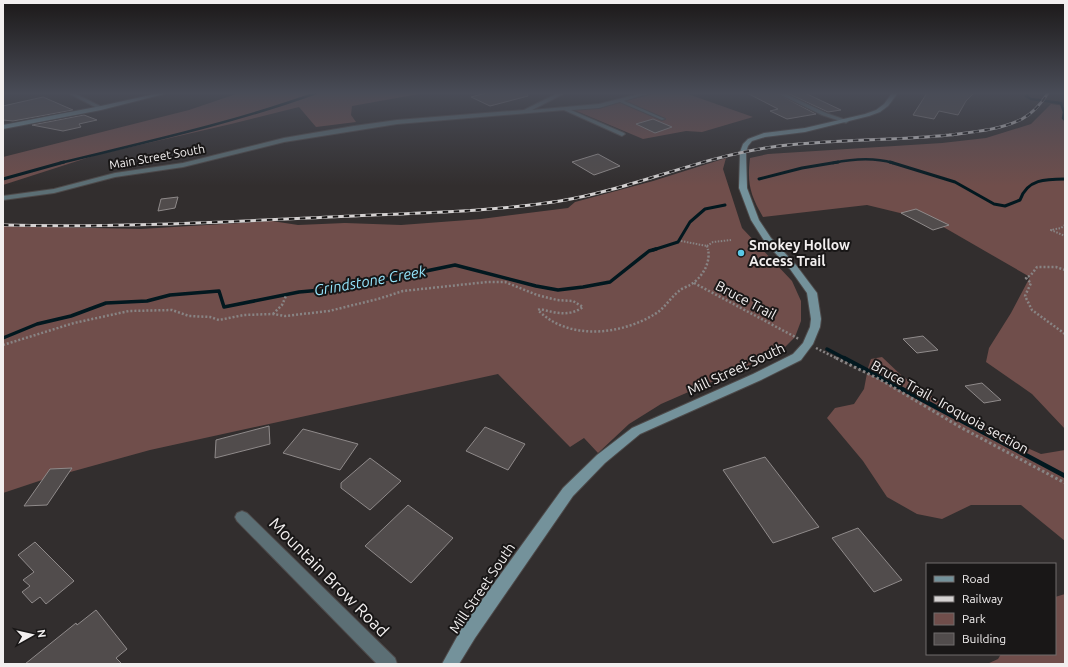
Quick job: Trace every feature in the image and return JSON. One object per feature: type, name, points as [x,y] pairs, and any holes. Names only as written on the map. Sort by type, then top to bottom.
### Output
[{"type":"main road","points":[[3,128],[22,124]]},
{"type":"main road","name":"Mill Street South","points":[[450,664],[469,632],[568,492],[601,459],[636,431],[757,377],[797,357],[808,344],[815,327],[816,319],[812,293],[793,267],[764,234],[750,210],[743,188],[743,152],[745,144],[750,140],[764,135],[805,130],[829,124]]},
{"type":"street","name":"Main Street South","points":[[3,198],[54,191],[115,176],[184,164],[284,140],[382,124]]},
{"type":"street","points":[[600,124],[622,134]]},
{"type":"street","name":"Mountain Brow Road","points":[[242,517],[389,664]]},
{"type":"path","points":[[1065,225],[1061,228],[1051,230],[1065,236]]},
{"type":"path","points":[[681,241],[708,246],[714,242],[731,240]]},
{"type":"path","points":[[3,346],[74,323],[129,312],[172,310],[189,316],[210,317],[219,320],[244,315],[273,314],[285,316],[329,311],[378,299],[403,291],[487,282],[505,282],[520,286],[537,295],[557,300],[572,300],[583,307],[568,314],[558,314],[540,309],[538,310],[556,324],[574,330],[592,333],[611,330],[653,315],[669,303],[680,290],[694,283],[707,266],[710,252],[708,246]]},
{"type":"path","points":[[1065,270],[1056,267],[1037,267],[1031,275],[1026,278],[1031,283],[1025,296],[1027,305],[1032,311],[1065,334]]},
{"type":"path","name":"Bruce Trail","points":[[694,283],[790,334]]},
{"type":"path","points":[[273,314],[282,305],[286,296]]},
{"type":"path","name":"Bruce Trail - Iroquoia section","points":[[824,353],[881,380],[960,427],[1065,483]]},
{"type":"green space","points":[[133,124],[230,124],[96,155],[3,185],[3,157]]},
{"type":"green space","points":[[314,124],[339,124],[316,127]]},
{"type":"green space","points":[[608,124],[729,124],[702,132],[686,131],[643,139]]},
{"type":"green space","points":[[1031,124],[1065,124],[1065,429],[1032,394],[986,362],[989,348],[1011,313],[1030,277],[933,221],[867,205],[763,217],[750,189],[750,158],[768,154],[942,143],[986,138]]},
{"type":"green space","points":[[726,158],[723,169],[742,228],[792,281],[801,301],[801,321],[795,337],[780,352],[661,404],[629,424],[598,453],[584,438],[570,447],[498,374],[150,450],[45,479],[3,493],[3,226],[141,229],[272,221],[298,225],[345,223],[401,225],[481,219],[568,208],[575,202],[653,181]]},
{"type":"green space","points":[[882,357],[902,376],[971,423],[1041,454],[1065,450],[1065,541],[1021,505],[971,505],[942,519],[917,514],[887,497],[863,461],[827,418],[835,408],[854,404],[864,389],[871,359]]},
{"type":"green space","points":[[1065,594],[1065,664],[987,664],[998,659],[1000,655],[1056,655],[1056,597]]},
{"type":"building","points":[[79,124],[81,127],[63,131],[32,125]]},
{"type":"building","points":[[636,124],[665,124],[672,127],[655,133]]},
{"type":"building","points":[[598,154],[620,166],[594,175],[572,162]]},
{"type":"building","points":[[178,197],[175,208],[158,211],[161,199]]},
{"type":"building","points":[[916,209],[949,225],[933,230],[901,213]]},
{"type":"building","points":[[923,336],[938,350],[917,353],[903,339]]},
{"type":"building","points":[[982,383],[1001,400],[984,403],[965,386]]},
{"type":"building","points":[[269,426],[270,444],[215,458],[216,440]]},
{"type":"building","points":[[485,427],[525,444],[508,470],[466,451]]},
{"type":"building","points":[[303,429],[358,444],[340,470],[283,453]]},
{"type":"building","points":[[765,457],[819,527],[773,543],[723,470]]},
{"type":"building","points":[[370,458],[401,481],[370,510],[341,488],[341,483]]},
{"type":"building","points":[[72,468],[47,505],[24,506],[50,469]]},
{"type":"building","points":[[408,505],[453,538],[411,583],[365,546]]},
{"type":"building","points":[[858,528],[902,580],[874,592],[832,538]]},
{"type":"building","points":[[35,542],[74,581],[46,604],[40,597],[32,603],[22,592],[30,586],[23,580],[34,572],[18,555]]},
{"type":"building","points":[[96,610],[127,649],[116,658],[122,664],[25,664],[76,623],[77,625]]},
{"type":"waterway","points":[[63,162],[217,124]]},
{"type":"waterway","name":"Grindstone Creek","points":[[838,162],[863,159],[893,163]]},
{"type":"waterway","points":[[3,179],[63,162]]},
{"type":"waterway","name":"Grindstone Creek","points":[[759,179],[802,168],[838,162]]},
{"type":"waterway","name":"Grindstone Creek","points":[[833,163],[838,162]]},
{"type":"waterway","name":"Grindstone Creek","points":[[890,162],[955,182],[994,204],[1005,206],[1020,200],[1023,193],[1032,184],[1044,180],[1065,179]]},
{"type":"waterway","name":"Grindstone Creek","points":[[653,250],[678,242],[690,222],[705,209],[725,205]]},
{"type":"waterway","name":"Grindstone Creek","points":[[3,338],[37,324],[71,316],[106,303],[147,301],[170,295],[219,291],[224,307],[299,292],[344,288],[455,265],[536,286],[558,290],[583,287],[610,282],[649,251],[656,249]]},
{"type":"waterway","points":[[827,349],[846,359]]},
{"type":"waterway","points":[[844,358],[1065,476]]},
{"type":"railway","points":[[3,225],[85,226],[207,223],[503,208],[587,196],[692,165],[772,147],[794,144],[949,135],[986,130],[1011,124]]},
{"type":"place","name":"Smokey Hollow Access Trail","points":[[741,253]]}]
